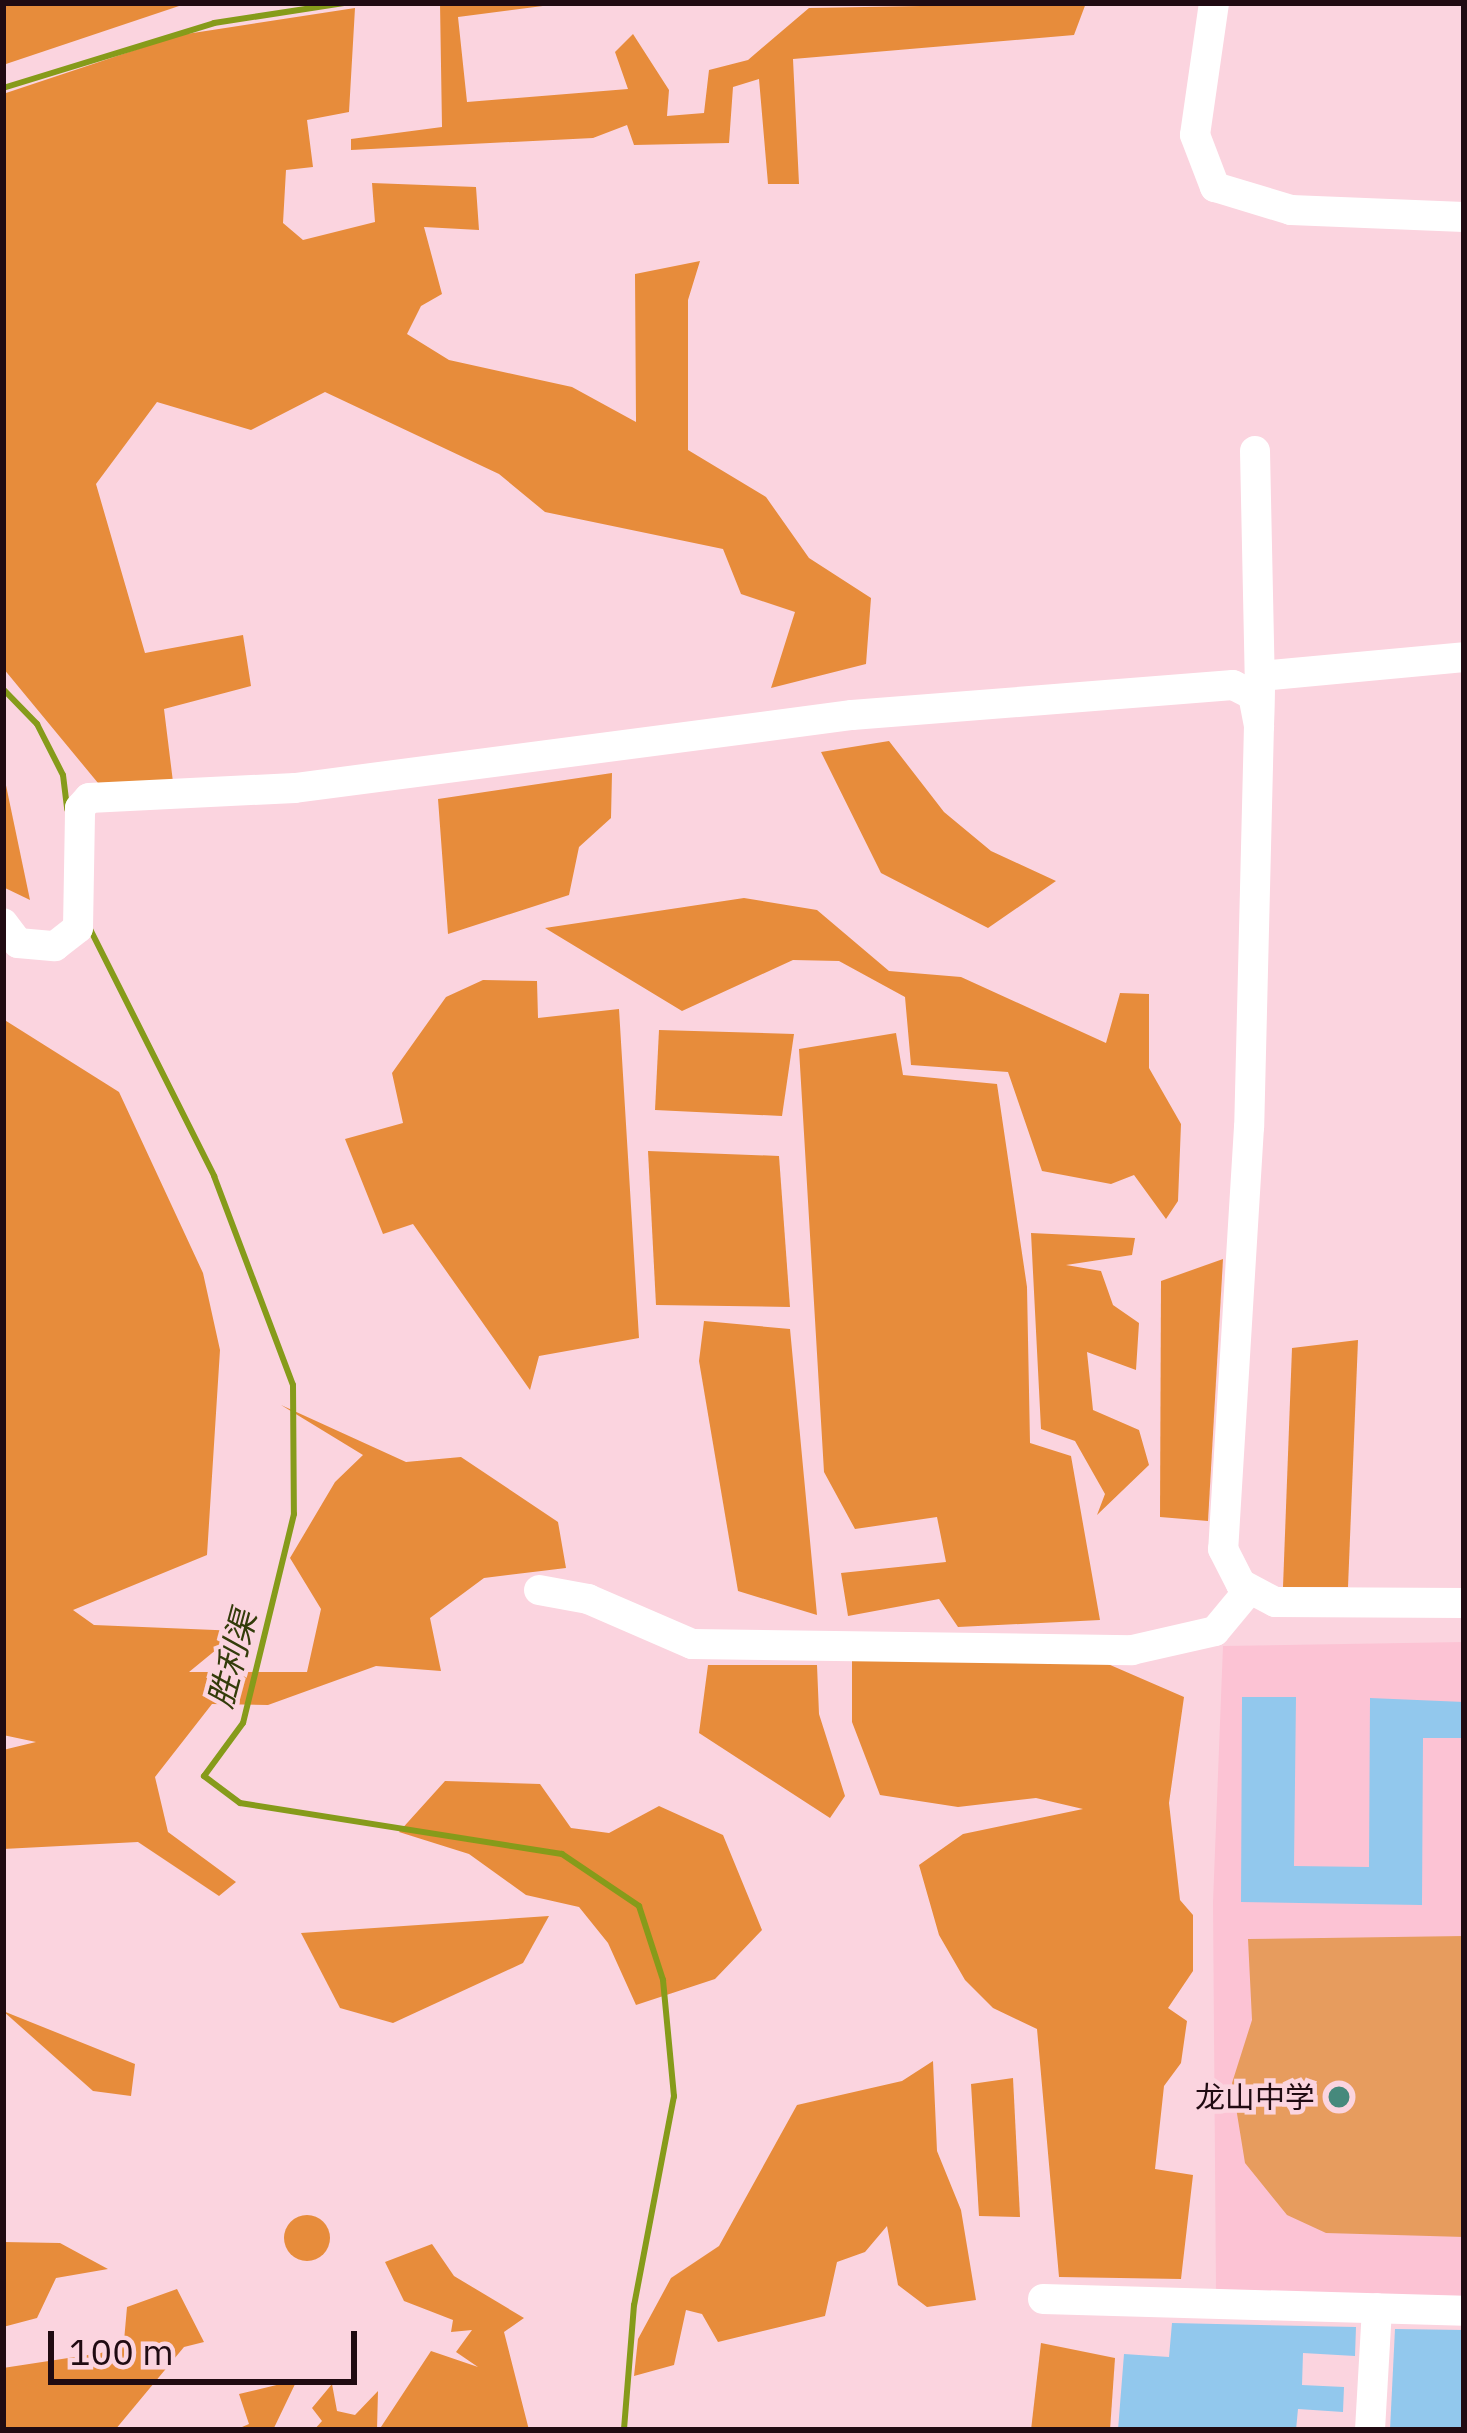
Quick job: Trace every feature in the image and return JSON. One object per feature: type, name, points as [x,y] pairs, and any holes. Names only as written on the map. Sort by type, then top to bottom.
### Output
[{"type":"street","points":[[1214,3],[1195,135],[1215,187],[1291,210],[1464,217]]},
{"type":"street","points":[[1255,451],[1260,676],[1249,1126],[1221,1525],[1228,1561],[1249,1590],[1275,1602],[1464,1603]]},
{"type":"street","points":[[1260,676],[1464,656]]},
{"type":"street","points":[[3,923],[18,943],[55,946],[80,909],[80,808],[89,798],[295,788],[852,716],[1233,686],[1252,695],[1258,726]]},
{"type":"street","points":[[539,1590],[589,1599],[692,1644],[1132,1650],[1215,1630],[1249,1590]]},
{"type":"street","points":[[1043,2299],[1464,2311]]},
{"type":"street","points":[[1370,2430],[1378,2308]]},
{"type":"shaded area","points":[[3,3],[188,3],[3,65]]},
{"type":"shaded area","points":[[440,3],[566,3],[458,17],[467,102],[628,89],[615,52],[633,34],[669,90],[667,116],[704,113],[709,70],[748,60],[809,8],[1086,3],[1074,35],[793,59],[799,184],[768,184],[759,79],[733,87],[729,143],[634,145],[627,125],[593,138],[351,150],[351,139],[442,127]]},
{"type":"shaded area","points":[[355,8],[349,112],[307,120],[313,167],[286,170],[283,223],[303,240],[375,222],[372,183],[476,187],[479,230],[424,227],[442,294],[421,306],[407,334],[449,360],[572,387],[636,422],[635,274],[700,261],[688,300],[688,450],[766,497],[809,558],[871,598],[866,664],[771,688],[795,612],[741,594],[723,549],[545,512],[499,474],[325,392],[251,430],[157,402],[96,484],[145,653],[243,635],[251,686],[164,709],[173,782],[98,783],[3,668],[3,94],[180,35]]},
{"type":"shaded area","points":[[889,741],[944,812],[991,851],[1056,881],[988,928],[881,873],[821,752]]},
{"type":"shaded area","points":[[3,771],[30,900],[3,887]]},
{"type":"shaded area","points":[[612,773],[611,818],[579,847],[569,895],[448,934],[438,799]]},
{"type":"shaded area","points":[[744,898],[817,910],[889,971],[961,977],[1106,1043],[1120,993],[1149,994],[1149,1068],[1181,1124],[1178,1201],[1166,1219],[1134,1175],[1111,1184],[1042,1171],[1008,1072],[911,1065],[905,997],[839,961],[793,960],[682,1011],[545,928]]},
{"type":"shaded area","points":[[483,980],[537,981],[538,1018],[619,1009],[639,1338],[539,1356],[530,1390],[413,1224],[383,1234],[345,1139],[403,1123],[392,1073],[446,997]]},
{"type":"shaded area","points":[[3,1019],[119,1092],[203,1273],[220,1350],[207,1555],[73,1610],[94,1625],[239,1631],[189,1672],[307,1672],[321,1609],[290,1558],[335,1482],[363,1455],[281,1405],[406,1462],[461,1457],[558,1522],[566,1568],[484,1578],[430,1618],[441,1671],[376,1666],[268,1705],[212,1704],[155,1777],[168,1832],[236,1882],[219,1896],[138,1842],[3,1849],[3,1750],[36,1742],[3,1735]]},
{"type":"shaded area","points":[[659,1030],[794,1034],[782,1116],[655,1110]]},
{"type":"shaded area","points":[[896,1033],[903,1075],[997,1084],[1027,1287],[1030,1443],[1071,1456],[1100,1620],[958,1627],[939,1599],[848,1616],[841,1573],[946,1562],[937,1517],[855,1529],[824,1472],[799,1049]]},
{"type":"shaded area","points":[[648,1151],[779,1156],[790,1307],[656,1305]]},
{"type":"shaded area","points":[[1031,1233],[1135,1238],[1132,1255],[1066,1265],[1101,1271],[1113,1305],[1139,1323],[1136,1370],[1087,1352],[1093,1410],[1139,1430],[1149,1465],[1097,1515],[1105,1494],[1075,1441],[1041,1429]]},
{"type":"shaded area","points":[[1223,1259],[1208,1521],[1160,1517],[1161,1281]]},
{"type":"shaded area","points":[[704,1321],[790,1329],[817,1615],[738,1591],[699,1361]]},
{"type":"shaded area","points":[[1358,1340],[1348,1587],[1283,1587],[1292,1348]]},
{"type":"shaded area","name":"龙山中学","points":[[1464,1642],[1464,2296],[1216,2292],[1213,1902],[1223,1646]]},
{"type":"shaded area","points":[[852,1661],[1101,1661],[1184,1697],[1169,1803],[1180,1900],[1193,1915],[1193,1971],[1168,2008],[1187,2021],[1181,2063],[1164,2086],[1155,2169],[1193,2175],[1181,2279],[1059,2277],[1037,2029],[993,2008],[965,1980],[939,1935],[919,1865],[963,1834],[1083,1809],[1036,1798],[958,1807],[880,1795],[852,1722]]},
{"type":"shaded area","points":[[708,1665],[817,1665],[819,1714],[845,1796],[830,1818],[699,1733]]},
{"type":"shaded area","points":[[445,1781],[540,1784],[571,1828],[609,1833],[659,1806],[723,1835],[762,1930],[715,1979],[636,2005],[608,1943],[579,1907],[526,1895],[469,1854],[399,1832]]},
{"type":"shaded area","points":[[549,1916],[523,1963],[393,2023],[340,2008],[301,1933]]},
{"type":"shaded area","points":[[1464,1936],[1464,2237],[1326,2233],[1287,2215],[1245,2163],[1232,2083],[1252,2020],[1248,1939]]},
{"type":"shaded area","points":[[3,2011],[135,2064],[131,2096],[93,2091]]},
{"type":"shaded area","points":[[933,2061],[937,2151],[961,2210],[976,2300],[927,2307],[898,2285],[887,2226],[865,2252],[837,2262],[825,2316],[718,2342],[702,2314],[686,2310],[674,2365],[634,2376],[638,2339],[671,2278],[719,2246],[797,2105],[902,2081]]},
{"type":"shaded area","points":[[1013,2078],[1020,2217],[979,2216],[971,2084]]},
{"type":"shaded area","points":[[307,2215],[323,2222],[330,2238],[323,2254],[307,2261],[291,2254],[284,2238],[291,2222]]},
{"type":"shaded area","points":[[3,2242],[60,2243],[108,2269],[56,2278],[37,2318],[3,2327]]},
{"type":"shaded area","points":[[432,2244],[454,2276],[524,2318],[504,2332],[529,2430],[379,2430],[431,2351],[478,2367],[456,2352],[472,2330],[451,2332],[453,2320],[404,2301],[385,2262]]},
{"type":"shaded area","points":[[177,2289],[204,2342],[184,2347],[115,2430],[3,2430],[3,2368],[101,2353],[124,2341],[127,2307]]},
{"type":"shaded area","points":[[1041,2343],[1115,2358],[1110,2430],[1031,2430]]},
{"type":"shaded area","points":[[297,2380],[273,2430],[235,2430],[249,2424],[239,2394]]},
{"type":"shaded area","points":[[332,2384],[337,2411],[355,2415],[378,2391],[377,2430],[314,2430],[322,2421],[312,2408]]},
{"type":"building","points":[[1242,1697],[1296,1697],[1294,1866],[1369,1867],[1370,1698],[1464,1702],[1464,1738],[1423,1738],[1422,1905],[1241,1902]]},
{"type":"building","points":[[1172,2323],[1356,2327],[1355,2356],[1303,2353],[1302,2385],[1344,2387],[1343,2412],[1298,2409],[1296,2430],[1118,2430],[1124,2354],[1169,2357]]},
{"type":"building","points":[[1395,2329],[1464,2330],[1464,2430],[1390,2430]]},
{"type":"waterway","name":"胜利渠","points":[[3,88],[214,23],[345,3]]},
{"type":"waterway","name":"胜利渠","points":[[3,689],[37,724],[63,775],[67,810]]},
{"type":"waterway","name":"胜利渠","points":[[89,927],[214,1176],[293,1385],[294,1514],[243,1723],[204,1776],[240,1803],[562,1854],[639,1906],[663,1980],[674,2096],[634,2305],[624,2430]]},
{"type":"place","name":"龙山中学","points":[[1339,2097]]}]
